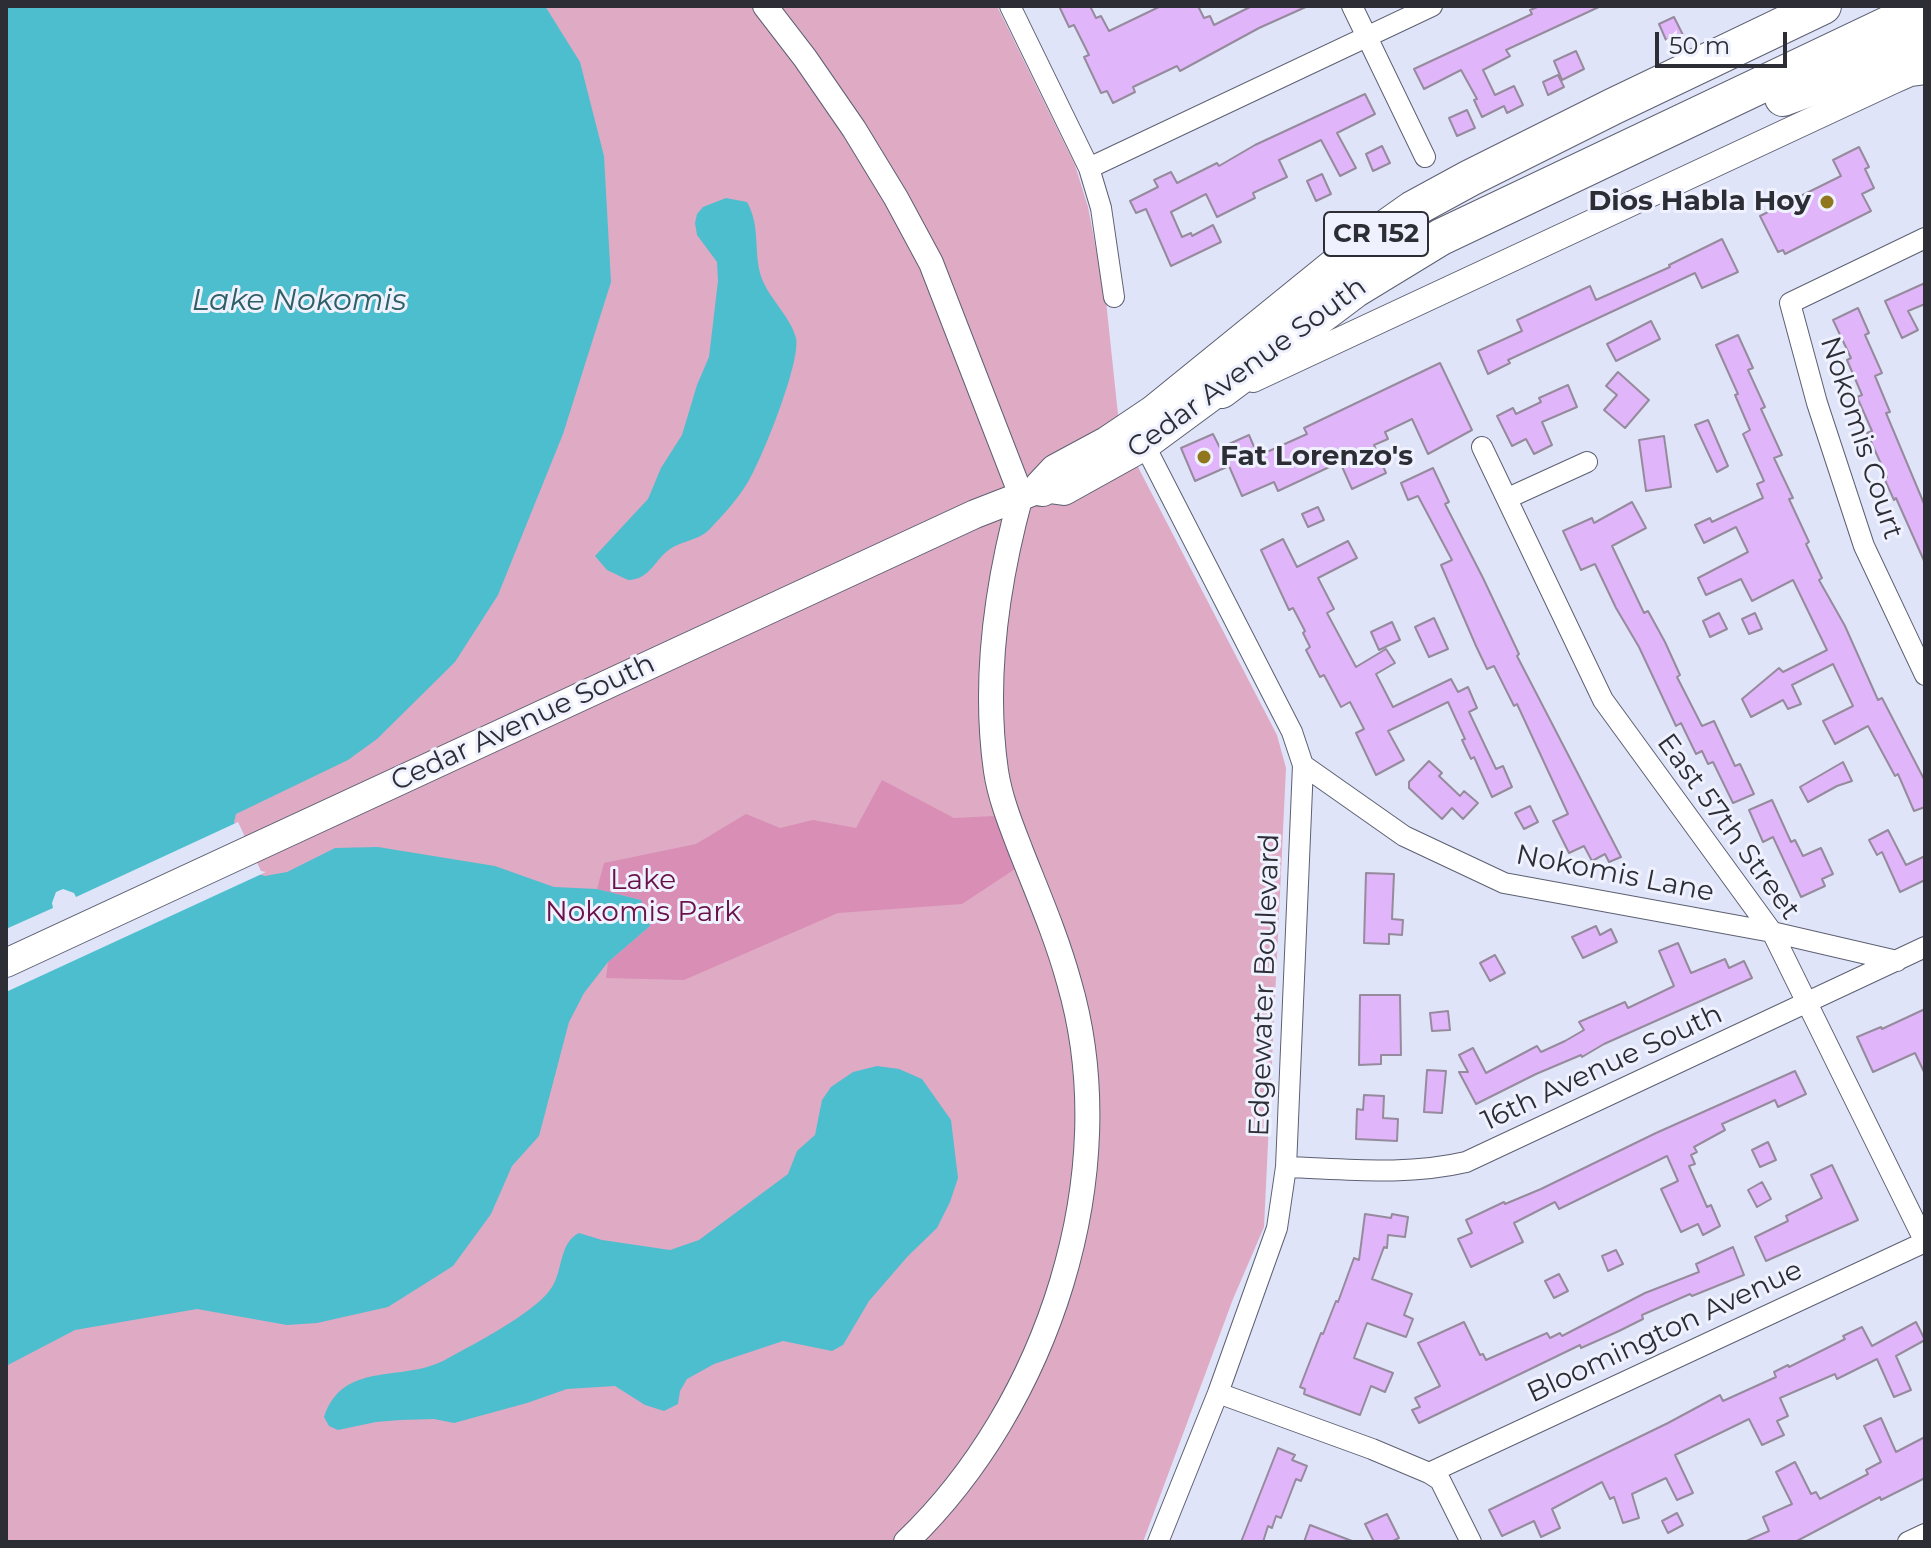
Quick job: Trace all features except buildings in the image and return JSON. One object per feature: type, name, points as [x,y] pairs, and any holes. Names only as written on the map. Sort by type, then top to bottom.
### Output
[{"type":"highway","name":"Cedar Avenue South","points":[[1221,390],[1343,298],[1397,261],[1441,237],[1925,7]]},
{"type":"highway","name":"Cedar Avenue South","points":[[1031,492],[1057,472],[1109,444],[1155,413],[1343,260],[1413,209],[1601,112],[1812,10]]},
{"type":"highway","points":[[1597,164],[1707,127],[1925,45]]},
{"type":"main road","name":"Cedar Avenue South","points":[[6,963],[1031,492],[1064,491],[1145,446],[1221,390]]},
{"type":"street","points":[[765,6],[854,129],[896,198],[931,263],[1031,492],[1011,533],[995,634],[990,719],[997,774],[1008,818],[1069,982],[1083,1045],[1087,1107],[1081,1196],[1071,1250],[1054,1311],[1034,1363],[998,1427],[967,1473],[929,1520],[906,1542]]},
{"type":"street","points":[[1010,6],[1089,168],[1101,208],[1114,297]]},
{"type":"street","points":[[1352,6],[1425,157]]},
{"type":"street","points":[[1089,168],[1432,6]]},
{"type":"street","points":[[1221,390],[1259,378],[1892,82],[1910,74],[1925,72]]},
{"type":"street","name":"Nokomis Court","points":[[1925,238],[1790,303],[1817,403],[1864,546],[1925,675]]},
{"type":"street","name":"Edgewater Boulevard","points":[[1145,446],[1292,732],[1303,765],[1286,1167],[1277,1228],[1218,1393],[1158,1542]]},
{"type":"street","name":"East 57th Street","points":[[1482,447],[1603,700],[1772,932],[1925,1242]]},
{"type":"street","points":[[1508,498],[1587,462]]},
{"type":"street","name":"Nokomis Lane","points":[[1303,765],[1404,836],[1504,883],[1772,932],[1897,961]]},
{"type":"street","name":"16th Avenue South","points":[[1286,1167],[1407,1171],[1437,1169],[1466,1162],[1809,1004],[1925,947]]},
{"type":"street","name":"Bloomington Avenue","points":[[1429,1473],[1925,1242]]},
{"type":"street","points":[[1218,1393],[1429,1473],[1440,1480],[1471,1542]]},
{"type":"street","points":[[1908,1542],[1925,1534]]},
{"type":"green space","name":"Lake Nokomis Park","points":[[6,6],[997,6],[1075,165],[1088,207],[1106,301],[1119,424],[1139,469],[1277,735],[1286,768],[1264,1227],[1233,1299],[1143,1542],[6,1542]]},
{"type":"green space","points":[[882,780],[954,818],[995,816],[1015,869],[962,904],[838,913],[684,980],[606,978],[608,962],[650,926],[641,900],[597,889],[604,863],[696,844],[746,814],[780,828],[813,820],[856,828]]},
{"type":"water","name":"Lake Nokomis","points":[[6,6],[545,6],[580,62],[604,156],[611,282],[563,434],[498,595],[455,662],[377,739],[348,760],[236,814],[234,822],[258,874],[265,876],[287,872],[335,848],[378,847],[495,866],[554,887],[597,889],[641,900],[650,926],[608,962],[584,993],[569,1022],[539,1136],[512,1166],[491,1214],[453,1266],[388,1307],[317,1323],[287,1325],[197,1309],[75,1330],[6,1366]]},
{"type":"water","points":[[726,198],[747,202],[751,211],[760,273],[796,338],[793,367],[762,453],[735,501],[705,533],[670,549],[642,577],[628,580],[607,570],[595,556],[648,499],[661,468],[682,435],[709,357],[718,281],[717,262],[697,235],[695,223],[703,207]]},
{"type":"water","points":[[877,1066],[899,1069],[922,1079],[951,1120],[958,1178],[937,1228],[869,1301],[843,1345],[832,1351],[783,1341],[714,1364],[687,1379],[680,1391],[678,1404],[664,1411],[645,1405],[615,1386],[567,1389],[454,1423],[434,1419],[376,1422],[338,1430],[329,1426],[324,1417],[333,1399],[345,1387],[359,1380],[428,1367],[445,1360],[533,1307],[552,1287],[568,1243],[579,1233],[602,1240],[670,1250],[699,1240],[788,1174],[797,1151],[815,1135],[822,1100],[831,1087],[853,1072]]},
{"type":"pier","points":[[238,822],[261,871],[266,872],[6,992],[6,929],[53,908],[56,892],[63,889],[76,897]]},
{"type":"place","name":"Dios Habla Hoy","points":[[1827,202]]},
{"type":"place","name":"Fat Lorenzo's","points":[[1204,457]]}]
